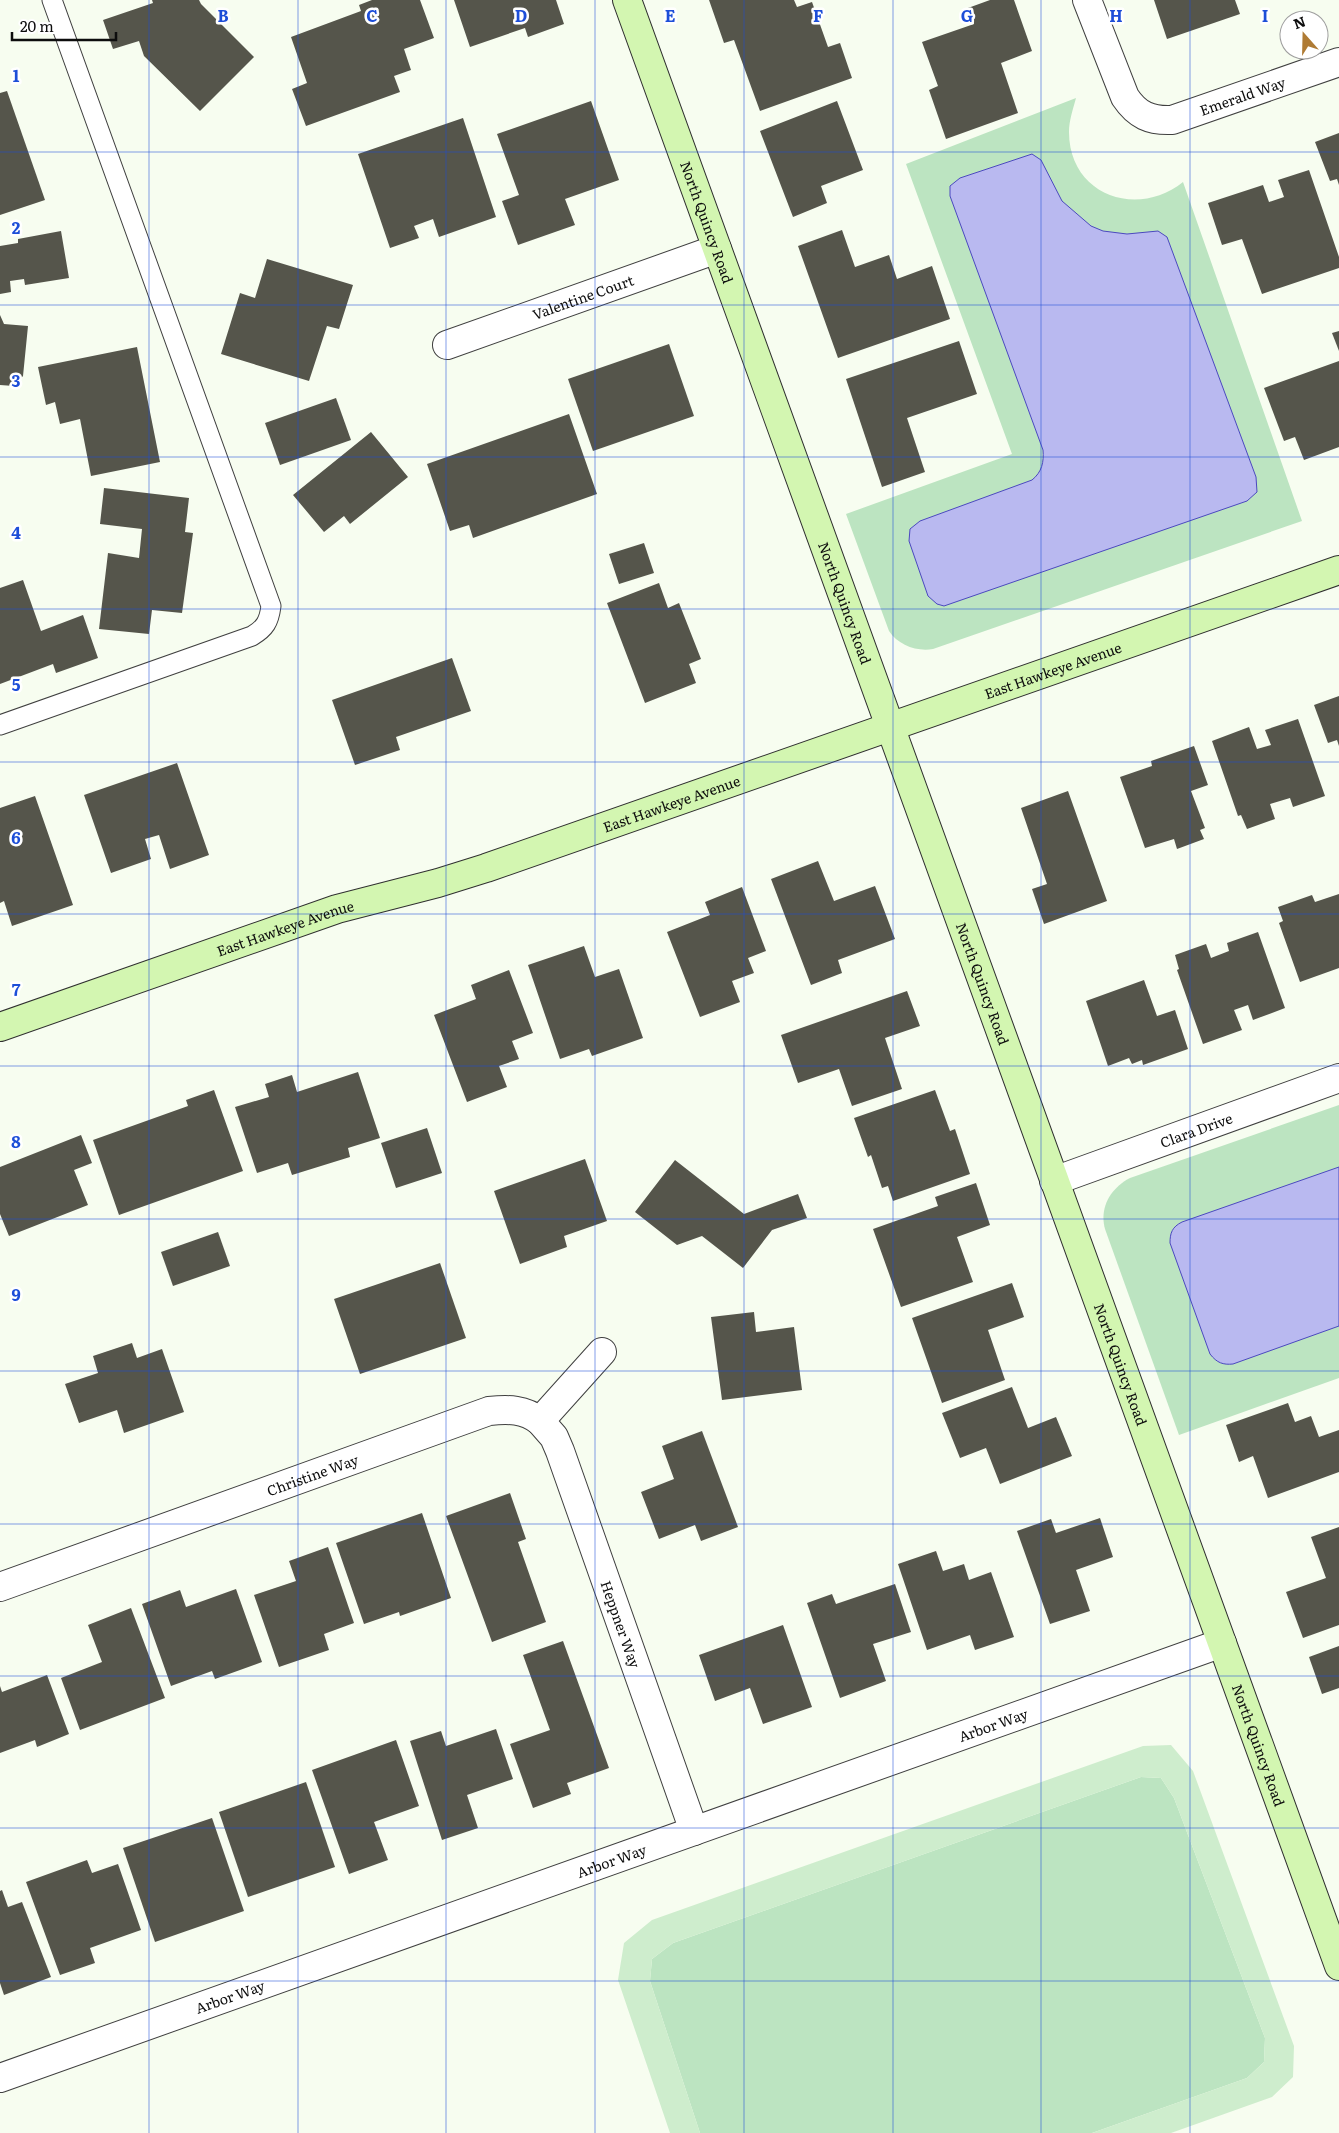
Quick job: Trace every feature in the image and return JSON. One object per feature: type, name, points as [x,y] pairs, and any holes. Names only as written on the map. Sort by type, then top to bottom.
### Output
[{"type":"street","name":"North Quincy Road","points":[[627,0],[1339,1966]]},
{"type":"street","name":"Emerald Way","points":[[1087,0],[1125,97],[1133,109],[1144,117],[1158,121],[1172,120],[1339,62]]},
{"type":"street","name":"Valentine Court","points":[[447,345],[717,249]]},
{"type":"street","name":"East Hawkeye Avenue","points":[[0,1028],[337,909],[438,883],[486,868],[1339,570]]},
{"type":"street","name":"Clara Drive","points":[[1054,1181],[1339,1078]]},
{"type":"street","points":[[540,1421],[602,1352]]},
{"type":"street","name":"Christine Way","points":[[0,1587],[489,1411],[519,1410],[530,1414],[540,1421]]},
{"type":"street","name":"Heppner Way","points":[[540,1421],[554,1437],[560,1451],[694,1832]]},
{"type":"street","name":"Arbor Way","points":[[0,2078],[1222,1644]]},
{"type":"lane","points":[[0,726],[252,636],[262,630],[269,619],[271,606],[52,0]]},
{"type":"green space","points":[[1076,98],[1069,128],[1072,154],[1080,172],[1093,185],[1109,194],[1127,199],[1146,199],[1165,193],[1183,182],[1302,521],[933,649],[914,648],[897,640],[889,631],[846,514],[1012,454],[906,164]]},
{"type":"green space","points":[[1339,1105],[1339,1378],[1179,1435],[1105,1229],[1104,1213],[1108,1199],[1117,1187],[1130,1178]]},
{"type":"green space","points":[[1171,1745],[1193,1771],[1294,2046],[1293,2077],[1272,2097],[1171,2133],[1092,2133],[1247,2078],[1264,2062],[1265,2038],[1174,1798],[1161,1778],[1141,1777],[673,1943],[652,1959],[650,1981],[700,2133],[670,2133],[618,1980],[624,1943],[652,1920],[1143,1746]]},
{"type":"green space","points":[[1141,1777],[1161,1778],[1174,1798],[1265,2038],[1264,2062],[1247,2078],[1092,2133],[700,2133],[650,1981],[652,1959],[673,1943]]},
{"type":"water","points":[[1032,154],[1041,160],[1062,201],[1091,226],[1103,231],[1127,234],[1158,231],[1167,237],[1256,477],[1257,492],[1247,501],[944,606],[937,604],[928,596],[909,541],[910,529],[920,521],[1032,480],[1043,463],[1043,450],[950,196],[950,186],[960,178]]},
{"type":"water","points":[[1339,1167],[1339,1326],[1233,1364],[1223,1364],[1215,1360],[1210,1354],[1170,1243],[1172,1231],[1182,1222]]},
{"type":"building","points":[[152,0],[199,0],[254,57],[200,111],[144,56],[139,41],[113,49],[103,20],[153,3]]},
{"type":"building","points":[[372,0],[420,0],[434,38],[404,49],[411,70],[394,76],[400,92],[306,126],[292,89],[307,83],[291,37],[361,11],[359,5]]},
{"type":"building","points":[[454,0],[556,0],[564,24],[528,37],[525,28],[470,47]]},
{"type":"building","points":[[709,0],[794,0],[797,7],[812,2],[828,47],[840,43],[852,78],[760,111],[734,40],[724,43]]},
{"type":"building","points":[[990,0],[1014,0],[1032,51],[1001,63],[1018,113],[946,139],[929,90],[938,86],[922,42],[974,24],[968,8]]},
{"type":"building","points":[[1154,0],[1235,0],[1240,14],[1167,39]]},
{"type":"building","points":[[7,91],[45,200],[0,215],[0,93]]},
{"type":"building","points":[[591,101],[619,180],[565,199],[575,225],[518,245],[502,201],[519,195],[497,134]]},
{"type":"building","points":[[837,101],[863,170],[821,186],[827,203],[793,217],[760,131]]},
{"type":"building","points":[[463,118],[496,217],[439,237],[433,219],[414,226],[419,238],[390,248],[358,154]]},
{"type":"building","points":[[1339,133],[1339,185],[1337,179],[1330,181],[1315,142]]},
{"type":"building","points":[[1309,170],[1339,257],[1339,268],[1262,294],[1242,239],[1222,245],[1208,203],[1263,185],[1269,202],[1284,197],[1278,180]]},
{"type":"building","points":[[842,230],[855,267],[889,255],[897,279],[932,266],[950,319],[838,358],[798,246]]},
{"type":"building","points":[[61,231],[69,278],[25,285],[24,279],[10,281],[11,292],[0,294],[0,246],[18,243],[18,239]]},
{"type":"building","points":[[267,259],[353,285],[339,329],[327,326],[309,381],[221,354],[240,293],[255,298]]},
{"type":"building","points":[[0,315],[4,324],[28,326],[23,376],[14,386],[0,385]]},
{"type":"building","points":[[1339,331],[1339,351],[1332,333]]},
{"type":"building","points":[[959,341],[977,394],[907,418],[925,472],[882,487],[846,379]]},
{"type":"building","points":[[669,344],[694,416],[593,451],[568,379]]},
{"type":"building","points":[[137,347],[160,462],[91,476],[80,419],[60,424],[55,402],[46,405],[38,367]]},
{"type":"building","points":[[1339,361],[1339,447],[1304,460],[1295,437],[1284,441],[1264,388]]},
{"type":"building","points":[[336,398],[351,440],[280,465],[265,423]]},
{"type":"building","points":[[569,414],[597,494],[473,538],[469,525],[450,531],[427,464]]},
{"type":"building","points":[[371,432],[408,477],[350,524],[344,516],[324,532],[293,495]]},
{"type":"building","points":[[104,488],[189,498],[185,532],[193,533],[182,613],[152,610],[149,634],[99,629],[108,553],[139,558],[142,529],[100,524]]},
{"type":"building","points":[[644,543],[654,573],[619,584],[609,554]]},
{"type":"building","points":[[23,580],[41,631],[83,615],[98,658],[56,673],[53,664],[0,684],[0,588]]},
{"type":"building","points":[[659,583],[668,608],[679,603],[701,659],[689,664],[696,683],[645,703],[607,603]]},
{"type":"building","points":[[452,658],[471,711],[396,737],[400,750],[355,765],[332,700]]},
{"type":"building","points":[[1339,696],[1339,746],[1337,740],[1328,743],[1314,705]]},
{"type":"building","points":[[1298,719],[1325,796],[1293,807],[1290,798],[1270,804],[1275,819],[1247,829],[1241,815],[1238,816],[1212,741],[1249,727],[1257,749],[1271,745],[1265,730]]},
{"type":"building","points":[[1194,746],[1208,785],[1191,791],[1205,828],[1200,830],[1204,839],[1177,849],[1174,839],[1145,848],[1120,777],[1152,766],[1151,761]]},
{"type":"building","points":[[177,763],[209,855],[170,869],[159,835],[145,839],[151,859],[111,873],[84,795]]},
{"type":"building","points":[[1068,791],[1107,901],[1044,924],[1032,889],[1047,884],[1021,808]]},
{"type":"building","points":[[35,796],[73,905],[12,926],[4,901],[0,903],[0,808]]},
{"type":"building","points":[[818,861],[834,901],[875,886],[895,939],[838,960],[842,973],[811,985],[771,879]]},
{"type":"building","points":[[742,887],[766,951],[748,958],[754,973],[732,981],[740,1002],[700,1017],[667,932],[710,915],[705,902]]},
{"type":"building","points":[[1339,894],[1339,968],[1300,982],[1279,923],[1283,921],[1278,907],[1312,895],[1315,902]]},
{"type":"building","points":[[1258,932],[1285,1008],[1253,1020],[1248,1005],[1234,1010],[1242,1030],[1203,1044],[1177,970],[1179,969],[1175,955],[1206,944],[1211,958],[1229,951],[1227,943]]},
{"type":"building","points":[[584,946],[595,977],[619,969],[643,1038],[592,1056],[589,1049],[560,1059],[528,965]]},
{"type":"building","points":[[509,970],[533,1033],[512,1041],[519,1059],[499,1066],[507,1087],[467,1102],[434,1015],[476,999],[471,985]]},
{"type":"building","points":[[1144,980],[1157,1016],[1175,1010],[1188,1049],[1143,1065],[1142,1060],[1132,1064],[1129,1058],[1108,1066],[1086,1001]]},
{"type":"building","points":[[907,991],[920,1026],[885,1038],[902,1089],[852,1106],[839,1069],[798,1083],[781,1035]]},
{"type":"building","points":[[358,1072],[380,1138],[348,1148],[350,1157],[292,1175],[288,1163],[257,1173],[235,1107],[269,1097],[265,1084],[292,1075],[297,1092]]},
{"type":"building","points":[[214,1090],[243,1171],[119,1215],[93,1140],[188,1106],[186,1100]]},
{"type":"building","points":[[935,1090],[950,1131],[955,1129],[970,1174],[893,1201],[888,1186],[882,1188],[871,1155],[868,1157],[854,1118]]},
{"type":"building","points":[[427,1128],[442,1173],[396,1188],[381,1143]]},
{"type":"building","points":[[81,1135],[92,1163],[74,1170],[88,1205],[9,1236],[0,1214],[0,1167]]},
{"type":"building","points":[[585,1159],[607,1221],[564,1236],[567,1247],[520,1264],[494,1191]]},
{"type":"building","points":[[675,1160],[744,1214],[798,1194],[807,1218],[772,1230],[743,1268],[702,1236],[677,1245],[635,1212]]},
{"type":"building","points":[[976,1183],[990,1225],[957,1237],[973,1282],[901,1307],[873,1229],[938,1206],[935,1197]]},
{"type":"building","points":[[218,1232],[230,1266],[173,1286],[161,1252]]},
{"type":"building","points":[[440,1263],[466,1338],[360,1374],[334,1299]]},
{"type":"building","points":[[1012,1283],[1024,1317],[988,1330],[1005,1380],[942,1403],[912,1318]]},
{"type":"building","points":[[754,1312],[756,1332],[794,1327],[802,1390],[722,1400],[711,1317]]},
{"type":"building","points":[[132,1343],[137,1358],[162,1349],[184,1412],[124,1433],[117,1410],[79,1423],[65,1384],[98,1373],[93,1356]]},
{"type":"building","points":[[1012,1387],[1028,1428],[1056,1417],[1072,1456],[1000,1484],[986,1448],[960,1458],[942,1413]]},
{"type":"building","points":[[1288,1403],[1295,1422],[1311,1416],[1319,1437],[1339,1430],[1339,1472],[1268,1498],[1253,1456],[1239,1462],[1226,1425]]},
{"type":"building","points":[[702,1431],[738,1527],[701,1541],[695,1525],[659,1539],[641,1492],[674,1479],[662,1446]]},
{"type":"building","points":[[510,1493],[526,1539],[518,1542],[546,1622],[492,1642],[446,1516]]},
{"type":"building","points":[[422,1513],[451,1598],[400,1616],[399,1612],[364,1624],[336,1543]]},
{"type":"building","points":[[1100,1518],[1113,1557],[1076,1570],[1090,1611],[1050,1624],[1017,1531],[1051,1519],[1056,1533]]},
{"type":"building","points":[[1339,1527],[1339,1625],[1303,1638],[1286,1592],[1326,1578],[1311,1537]]},
{"type":"building","points":[[328,1547],[354,1623],[324,1634],[329,1650],[279,1667],[254,1595],[296,1581],[289,1561]]},
{"type":"building","points":[[936,1551],[943,1571],[964,1564],[969,1580],[991,1572],[1014,1637],[975,1650],[970,1635],[927,1650],[898,1564]]},
{"type":"building","points":[[895,1584],[911,1632],[873,1644],[886,1681],[840,1698],[807,1603],[832,1594],[836,1604]]},
{"type":"building","points":[[236,1589],[262,1662],[215,1679],[212,1671],[171,1686],[142,1604],[180,1590],[186,1607]]},
{"type":"building","points":[[131,1608],[165,1698],[80,1730],[61,1678],[102,1662],[88,1625]]},
{"type":"building","points":[[783,1625],[812,1707],[763,1724],[750,1688],[715,1701],[699,1655]]},
{"type":"building","points":[[563,1641],[609,1768],[567,1783],[571,1794],[533,1808],[510,1744],[550,1730],[523,1655]]},
{"type":"building","points":[[1339,1646],[1339,1688],[1322,1694],[1309,1657]]},
{"type":"building","points":[[47,1675],[69,1734],[37,1747],[35,1740],[0,1753],[0,1686],[2,1692]]},
{"type":"building","points":[[496,1729],[513,1779],[467,1795],[478,1828],[442,1840],[410,1741],[441,1731],[446,1746]]},
{"type":"building","points":[[396,1740],[419,1806],[374,1822],[388,1860],[349,1874],[312,1770]]},
{"type":"building","points":[[306,1782],[335,1867],[248,1897],[219,1812]]},
{"type":"building","points":[[212,1818],[244,1911],[155,1942],[123,1848]]},
{"type":"building","points":[[87,1860],[92,1873],[118,1864],[141,1930],[90,1948],[95,1963],[60,1975],[26,1882]]},
{"type":"building","points":[[2,1890],[8,1907],[22,1902],[51,1977],[4,1995],[0,1983],[0,1891]]}]
